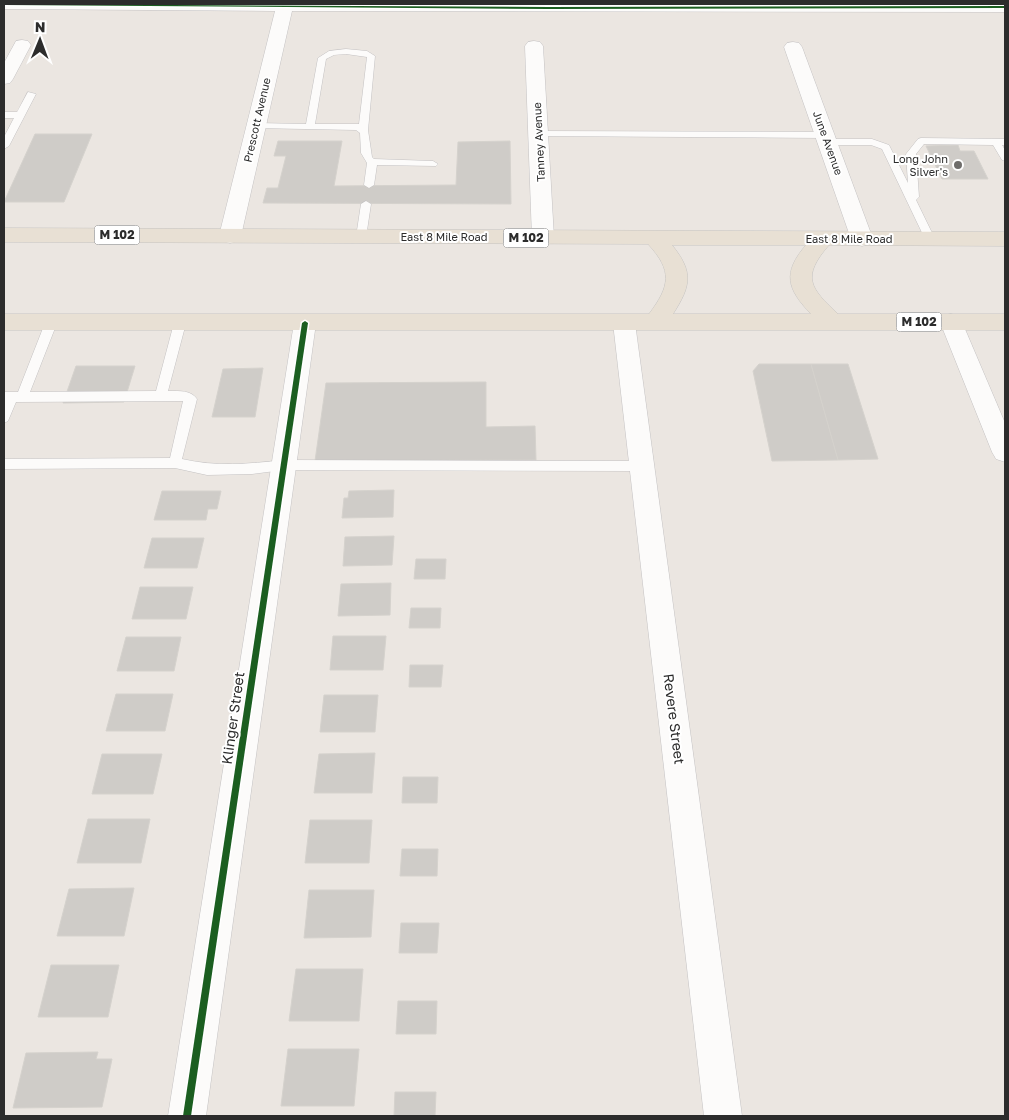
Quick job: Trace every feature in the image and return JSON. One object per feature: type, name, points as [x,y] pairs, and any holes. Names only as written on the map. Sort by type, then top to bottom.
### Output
[{"type":"highway","name":"East 8 Mile Road","points":[[4,235],[862,240],[1005,239]]},
{"type":"highway","points":[[655,239],[668,251],[676,263],[678,274],[673,299],[655,322]]},
{"type":"highway","points":[[823,239],[806,257],[800,269],[799,280],[804,292],[834,322]]},
{"type":"highway","name":"M 102","points":[[4,322],[1005,322]]},
{"type":"street","points":[[4,4],[285,4],[569,8],[1005,7]]},
{"type":"street","name":"Prescott Avenue","points":[[230,236],[285,4]]},
{"type":"street","points":[[6,71],[22,45]]},
{"type":"street","name":"Tanney Avenue","points":[[534,46],[543,238]]},
{"type":"street","name":"June Avenue","points":[[793,47],[862,240]]},
{"type":"street","name":"Revere Street","points":[[624,322],[723,1116]]},
{"type":"street","points":[[951,322],[1005,452]]},
{"type":"street","name":"Klinger Street","points":[[187,1116],[282,465],[305,323]]},
{"type":"lane","points":[[310,126],[322,58],[329,53],[363,53],[371,56],[363,131],[366,140],[364,153],[367,159],[372,162],[433,164]]},
{"type":"lane","points":[[4,146],[7,134],[31,94]]},
{"type":"lane","points":[[4,115],[20,115]]},
{"type":"lane","points":[[256,126],[346,126],[363,131]]},
{"type":"lane","points":[[538,134],[826,139],[872,142],[886,147],[930,239]]},
{"type":"lane","points":[[915,207],[911,154],[916,145],[921,141],[1001,142],[1005,158]]},
{"type":"lane","points":[[369,185],[372,162]]},
{"type":"lane","points":[[361,237],[366,204]]},
{"type":"lane","points":[[4,418],[12,397],[51,323]]},
{"type":"lane","points":[[161,396],[180,323]]},
{"type":"lane","points":[[12,397],[185,396],[191,399],[175,463]]},
{"type":"lane","points":[[4,464],[175,463],[207,470],[252,469],[282,465],[642,466]]},
{"type":"building","points":[[35,134],[92,134],[64,202],[4,202]]},
{"type":"building","points":[[278,141],[342,141],[334,186],[456,185],[458,142],[510,141],[511,204],[263,203],[267,188],[278,188],[286,156],[274,156]]},
{"type":"building","name":"Long John Silver's","points":[[958,145],[960,151],[974,151],[988,179],[942,179],[926,146]]},
{"type":"building","points":[[759,364],[811,364],[838,460],[772,461],[753,371]]},
{"type":"building","points":[[811,364],[848,364],[878,459],[838,460]]},
{"type":"building","points":[[76,366],[135,366],[124,402],[63,403]]},
{"type":"building","points":[[263,368],[255,417],[212,417],[223,369]]},
{"type":"building","points":[[486,382],[486,427],[535,426],[536,460],[315,461],[326,383]]},
{"type":"building","points":[[394,490],[393,517],[342,518],[344,498],[348,498],[349,491]]},
{"type":"building","points":[[162,491],[221,491],[217,509],[208,509],[206,520],[154,520]]},
{"type":"building","points":[[394,536],[392,565],[343,566],[345,537]]},
{"type":"building","points":[[152,538],[204,538],[197,568],[144,568]]},
{"type":"building","points":[[416,559],[446,559],[445,579],[414,579]]},
{"type":"building","points":[[391,583],[390,615],[338,616],[341,584]]},
{"type":"building","points":[[140,587],[193,587],[186,619],[132,619]]},
{"type":"building","points":[[411,608],[441,608],[440,628],[409,628]]},
{"type":"building","points":[[333,636],[386,636],[383,670],[330,670]]},
{"type":"building","points":[[126,637],[181,637],[174,671],[117,671]]},
{"type":"building","points":[[410,665],[443,665],[441,687],[409,687]]},
{"type":"building","points":[[116,694],[173,694],[165,731],[106,731]]},
{"type":"building","points":[[324,695],[378,695],[375,732],[320,732]]},
{"type":"building","points":[[375,753],[372,793],[314,793],[319,754]]},
{"type":"building","points":[[102,754],[162,754],[153,794],[92,794]]},
{"type":"building","points":[[403,777],[438,777],[437,803],[402,803]]},
{"type":"building","points":[[88,819],[150,819],[141,863],[77,863]]},
{"type":"building","points":[[310,820],[372,820],[369,863],[305,863]]},
{"type":"building","points":[[402,849],[438,849],[437,876],[400,876]]},
{"type":"building","points":[[134,888],[124,936],[57,936],[69,889]]},
{"type":"building","points":[[309,890],[374,890],[371,937],[304,938]]},
{"type":"building","points":[[401,923],[439,923],[437,953],[399,953]]},
{"type":"building","points":[[51,965],[119,965],[108,1017],[38,1017]]},
{"type":"building","points":[[296,969],[363,969],[359,1021],[289,1021]]},
{"type":"building","points":[[398,1001],[437,1001],[436,1034],[396,1034]]},
{"type":"building","points":[[288,1049],[359,1049],[354,1106],[281,1106]]},
{"type":"building","points":[[98,1052],[96,1059],[112,1059],[102,1107],[13,1108],[26,1053]]},
{"type":"building","points":[[395,1092],[436,1092],[435,1116],[394,1116]]},
{"type":"cycle path","points":[[4,4],[549,8],[1005,7]]},
{"type":"cycle path","points":[[187,1116],[305,323]]},
{"type":"place","name":"Long John Silver's","points":[[958,165]]}]
